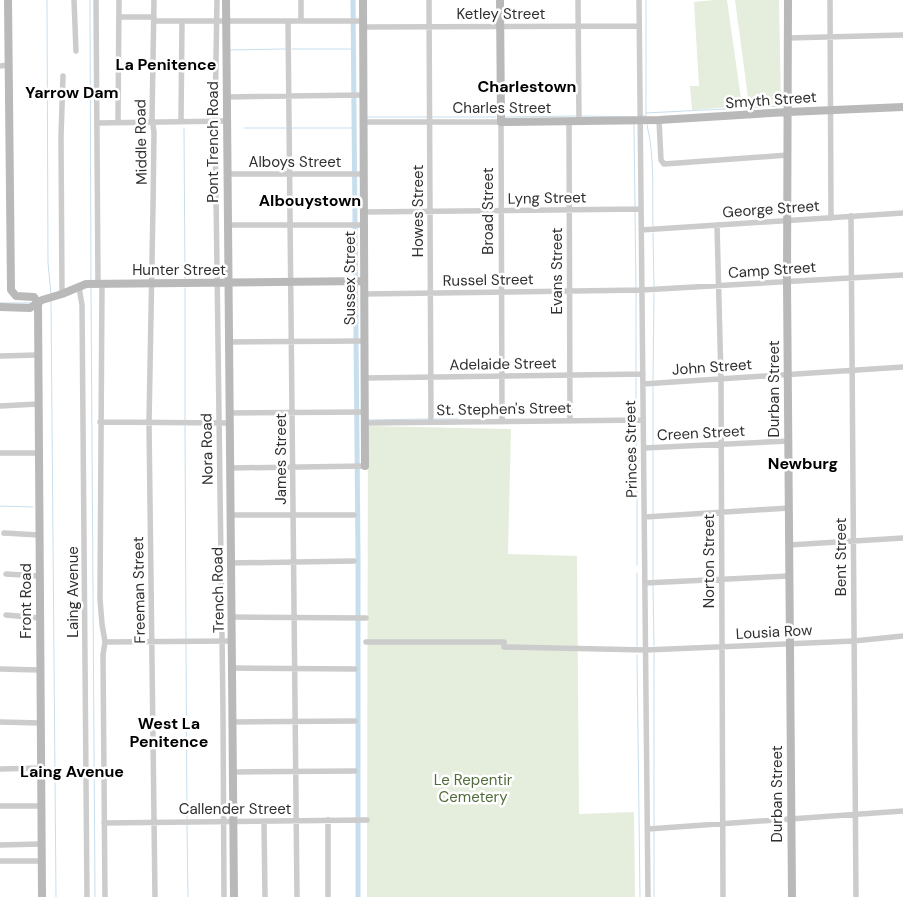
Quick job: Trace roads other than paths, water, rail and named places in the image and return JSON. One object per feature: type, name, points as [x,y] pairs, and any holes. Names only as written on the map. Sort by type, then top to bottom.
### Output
[{"type":"street","points":[[8,0],[4,66],[11,290],[16,296],[34,297],[38,304]]},
{"type":"street","points":[[74,0],[76,51]]},
{"type":"street","points":[[96,0],[96,123],[92,284],[100,422],[100,599],[105,642],[103,655],[105,897]]},
{"type":"street","points":[[118,122],[119,0]]},
{"type":"street","name":"Middle Road","points":[[152,283],[154,0]]},
{"type":"street","name":"Nora Road","points":[[217,0],[215,121],[224,897]]},
{"type":"street","name":"Pont Trench Road","points":[[226,0],[228,284]]},
{"type":"street","points":[[301,0],[301,21]]},
{"type":"street","name":"Sussex Street","points":[[362,0],[360,95],[363,122],[361,174],[364,212],[361,224],[358,281],[364,294],[365,466]]},
{"type":"street","name":"Howes Street","points":[[429,0],[431,422]]},
{"type":"street","name":"Broad Street","points":[[500,0],[502,422]]},
{"type":"street","points":[[578,0],[580,121]]},
{"type":"street","name":"Princes Street","points":[[639,0],[643,420],[646,448],[647,517],[648,897]]},
{"type":"street","name":"Durban Street","points":[[788,0],[787,282],[792,897]]},
{"type":"street","points":[[830,0],[831,218]]},
{"type":"street","points":[[119,16],[154,19]]},
{"type":"street","name":"Ketley Street","points":[[154,19],[217,22],[347,21],[429,27],[639,26]]},
{"type":"street","points":[[182,21],[182,121]]},
{"type":"street","name":"James Street","points":[[288,21],[297,897]]},
{"type":"street","points":[[788,38],[903,36]]},
{"type":"street","points":[[59,296],[63,76]]},
{"type":"street","points":[[227,97],[360,95]]},
{"type":"street","name":"Smyth Street","points":[[640,121],[903,107]]},
{"type":"street","points":[[659,120],[662,162],[666,164],[788,155]]},
{"type":"street","points":[[96,123],[227,121]]},
{"type":"street","name":"Evans Street","points":[[569,121],[570,421]]},
{"type":"street","name":"Charles Street","points":[[363,122],[640,121]]},
{"type":"street","name":"Alboys Street","points":[[227,174],[361,174]]},
{"type":"street","name":"Lyng Street","points":[[364,212],[641,210]]},
{"type":"street","name":"George Street","points":[[641,230],[903,213]]},
{"type":"street","name":"Bent Street","points":[[851,216],[856,897]]},
{"type":"street","points":[[228,225],[361,224]]},
{"type":"street","name":"Norton Street","points":[[717,225],[721,379],[723,897]]},
{"type":"street","name":"Camp Street","points":[[642,290],[903,275]]},
{"type":"street","name":"Hunter Street","points":[[0,307],[30,308],[45,299],[92,284],[228,284],[358,281]]},
{"type":"street","name":"Freeman Street","points":[[152,283],[149,423],[155,897]]},
{"type":"street","name":"Laing Avenue","points":[[87,897],[82,305],[92,284]]},
{"type":"street","name":"Trench Road","points":[[228,284],[234,897]]},
{"type":"street","name":"Russel Street","points":[[364,294],[642,290]]},
{"type":"street","name":"Front Road","points":[[38,304],[42,897]]},
{"type":"street","points":[[229,342],[291,340],[363,341]]},
{"type":"street","points":[[0,356],[38,355]]},
{"type":"street","name":"John Street","points":[[643,384],[903,367]]},
{"type":"street","name":"Adelaide Street","points":[[364,378],[643,374]]},
{"type":"street","points":[[0,406],[38,404]]},
{"type":"street","points":[[229,413],[365,412]]},
{"type":"street","name":"St. Stephen's Street","points":[[365,423],[643,420]]},
{"type":"street","points":[[100,422],[230,423]]},
{"type":"street","name":"Creen Street","points":[[646,448],[788,442]]},
{"type":"street","points":[[0,453],[38,453]]},
{"type":"street","points":[[230,468],[365,466]]},
{"type":"street","points":[[647,517],[789,508]]},
{"type":"street","points":[[231,515],[354,515]]},
{"type":"street","points":[[4,533],[39,536]]},
{"type":"street","points":[[789,545],[903,538]]},
{"type":"street","points":[[231,563],[354,561]]},
{"type":"street","points":[[6,574],[39,576]]},
{"type":"street","points":[[647,583],[789,576]]},
{"type":"street","points":[[6,615],[40,618]]},
{"type":"street","points":[[232,617],[366,618]]},
{"type":"street","name":"Lousia Row","points":[[366,642],[504,642],[504,647],[657,650],[854,641],[903,636]]},
{"type":"street","points":[[105,642],[232,641]]},
{"type":"street","points":[[232,668],[355,669]]},
{"type":"street","points":[[0,670],[40,670]]},
{"type":"street","points":[[233,722],[355,721]]},
{"type":"street","points":[[0,722],[40,723]]},
{"type":"street","points":[[0,769],[40,768]]},
{"type":"street","points":[[234,772],[355,771]]},
{"type":"street","points":[[0,806],[41,806]]},
{"type":"street","points":[[648,829],[723,822],[903,811]]},
{"type":"street","points":[[328,820],[328,897]]},
{"type":"street","name":"Callender Street","points":[[104,822],[365,820]]},
{"type":"street","points":[[264,821],[265,897]]},
{"type":"street","points":[[0,845],[41,844]]},
{"type":"street","points":[[0,861],[41,861]]},
{"type":"waterway","points":[[47,0],[48,263],[51,294]]},
{"type":"waterway","points":[[90,0],[91,282]]},
{"type":"waterway","points":[[353,0],[358,554],[358,897]]},
{"type":"waterway","points":[[643,116],[646,116],[646,0]]},
{"type":"waterway","points":[[229,50],[285,49]]},
{"type":"waterway","points":[[292,49],[353,49]]},
{"type":"waterway","points":[[646,113],[782,106]]},
{"type":"waterway","points":[[505,117],[576,116]]},
{"type":"waterway","points":[[582,116],[634,117]]},
{"type":"waterway","points":[[367,117],[427,117]]},
{"type":"waterway","points":[[432,117],[496,117]]},
{"type":"waterway","points":[[634,125],[635,207]]},
{"type":"waterway","points":[[647,125],[652,162],[653,226]]},
{"type":"waterway","points":[[184,128],[185,279]]},
{"type":"waterway","points":[[244,128],[286,128]]},
{"type":"waterway","points":[[292,128],[354,128]]},
{"type":"waterway","points":[[635,212],[636,288]]},
{"type":"waterway","points":[[653,233],[654,286]]},
{"type":"waterway","points":[[91,288],[95,897]]},
{"type":"waterway","points":[[185,288],[185,420]]},
{"type":"waterway","points":[[636,293],[636,372]]},
{"type":"waterway","points":[[653,381],[654,293]]},
{"type":"waterway","points":[[51,300],[56,897]]},
{"type":"waterway","points":[[0,303],[31,303]]},
{"type":"waterway","points":[[636,378],[636,414]]},
{"type":"waterway","points":[[653,385],[653,446]]},
{"type":"waterway","points":[[367,420],[428,419]]},
{"type":"waterway","points":[[434,419],[458,419]]},
{"type":"waterway","points":[[636,423],[637,474]]},
{"type":"waterway","points":[[185,426],[186,640]]},
{"type":"waterway","points":[[653,450],[653,514]]},
{"type":"waterway","points":[[637,482],[637,565]]},
{"type":"waterway","points":[[0,506],[33,507]]},
{"type":"waterway","points":[[653,518],[653,581]]},
{"type":"waterway","points":[[637,573],[637,647]]},
{"type":"waterway","points":[[653,585],[654,646]]},
{"type":"waterway","points":[[186,644],[187,820]]},
{"type":"waterway","points":[[654,653],[654,826]]},
{"type":"waterway","points":[[637,655],[640,897]]},
{"type":"waterway","points":[[187,824],[188,897]]},
{"type":"waterway","points":[[654,830],[654,897]]},
{"type":"district","name":"La Penitence","points":[[166,64]]},
{"type":"district","name":"Charlestown","points":[[527,86]]},
{"type":"district","name":"Yarrow Dam","points":[[72,92]]},
{"type":"district","name":"Albouystown","points":[[310,200]]},
{"type":"district","name":"Newburg","points":[[803,463]]},
{"type":"district","name":"West La Penitence","points":[[169,732]]},
{"type":"district","name":"Laing Avenue","points":[[72,771]]},
{"type":"park label","name":"Le Repentir Cemetery","points":[[473,788]]}]
